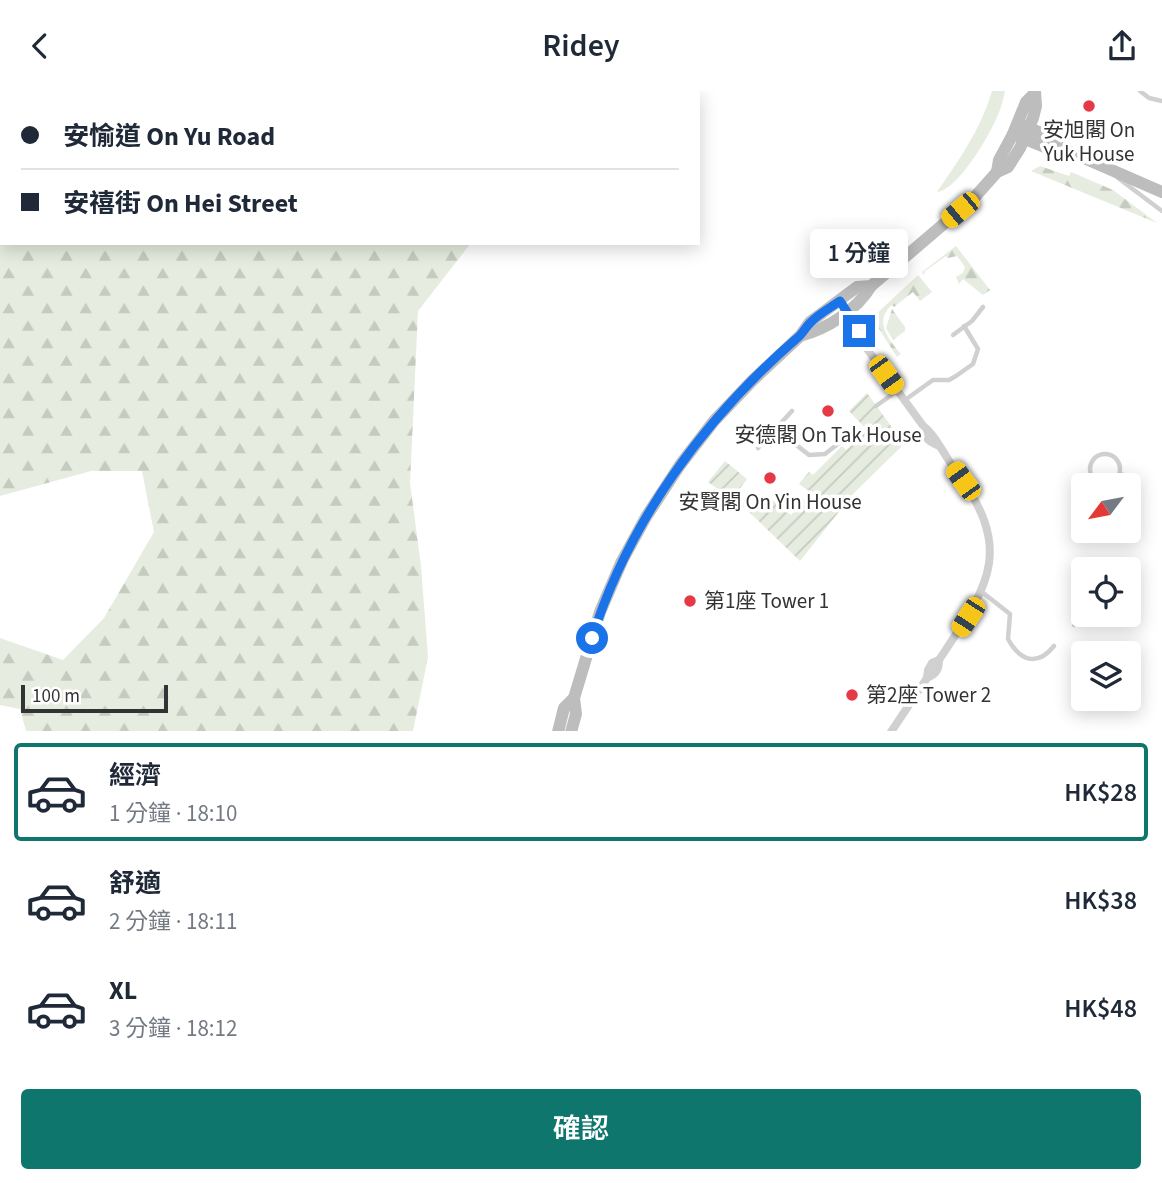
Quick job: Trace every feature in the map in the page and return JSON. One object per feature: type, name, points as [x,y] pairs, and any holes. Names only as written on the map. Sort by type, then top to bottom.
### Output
[{"type":"street","points":[[571,731],[576,714],[574,698],[600,612],[622,561],[646,517],[680,465],[714,421],[800,336],[821,329],[839,309],[864,298],[871,286],[973,199],[997,172],[1008,167],[1021,131],[1036,106],[1034,92]]},
{"type":"street","points":[[1021,131],[1046,148],[1060,148],[1162,192]]},
{"type":"street","points":[[839,309],[859,331],[862,342],[924,427],[930,431],[970,490],[985,521],[989,556],[982,592],[939,660],[932,663],[927,678],[891,731]]},
{"type":"street","points":[[558,731],[565,708],[574,698]]},
{"type":"lane","points":[[1140,91],[1149,98],[1162,101]]},
{"type":"lane","points":[[1101,165],[1162,211]]},
{"type":"lane","points":[[953,335],[983,307]]},
{"type":"lane","points":[[905,401],[933,380],[953,379],[973,364],[978,349],[964,326]]},
{"type":"lane","points":[[876,406],[898,391]]},
{"type":"lane","points":[[758,448],[792,411]]},
{"type":"lane","points":[[776,429],[809,455],[825,454],[839,443]]},
{"type":"lane","points":[[1108,454],[1119,463],[1120,473],[1115,481],[1102,484],[1091,475],[1090,465],[1095,457],[1108,454]]},
{"type":"lane","points":[[982,592],[1010,614],[1008,639],[1022,655],[1039,659],[1054,646]]},
{"type":"green space","points":[[992,91],[1005,91],[1000,111],[987,136],[963,172],[945,189],[937,192],[976,131]]},
{"type":"green space","points":[[1040,166],[1069,176],[1071,172],[1113,190],[1157,223],[1031,171]]},
{"type":"green space","points":[[0,245],[469,245],[418,311],[410,483],[421,566],[428,657],[413,731],[26,731],[20,709],[0,705],[0,638],[63,660],[104,618],[154,532],[142,471],[91,471],[0,496]]},
{"type":"green space","points":[[956,246],[990,290],[983,295],[963,279],[959,284],[956,277],[963,273],[965,267],[957,256],[946,256],[925,271],[924,275],[922,272]]},
{"type":"green space","points":[[918,275],[932,292],[920,301],[913,292],[894,307],[892,305],[884,317],[884,329],[901,354],[897,357],[872,318]]},
{"type":"green space","points":[[892,309],[905,327],[905,331],[893,340],[886,328]]},
{"type":"green space","points":[[867,393],[904,444],[853,494],[800,561],[746,509],[708,482],[725,461],[747,479],[736,494],[759,512],[770,498],[791,515],[810,492],[799,484],[809,472],[813,475],[842,446],[846,450],[867,430],[849,411]]},
{"type":"place","name":"安旭閣 On Yuk House","points":[[1089,106]]},
{"type":"place","name":"安德閣 On Tak House","points":[[828,411]]},
{"type":"place","name":"安賢閣 On Yin House","points":[[770,478]]},
{"type":"place","name":"第1座 Tower 1","points":[[690,601]]},
{"type":"place","name":"第2座 Tower 2","points":[[852,695]]},
{"type":"route","points":[[592,638],[622,561],[646,517],[680,465],[714,421],[800,336],[810,322],[840,301],[859,331]]}]
